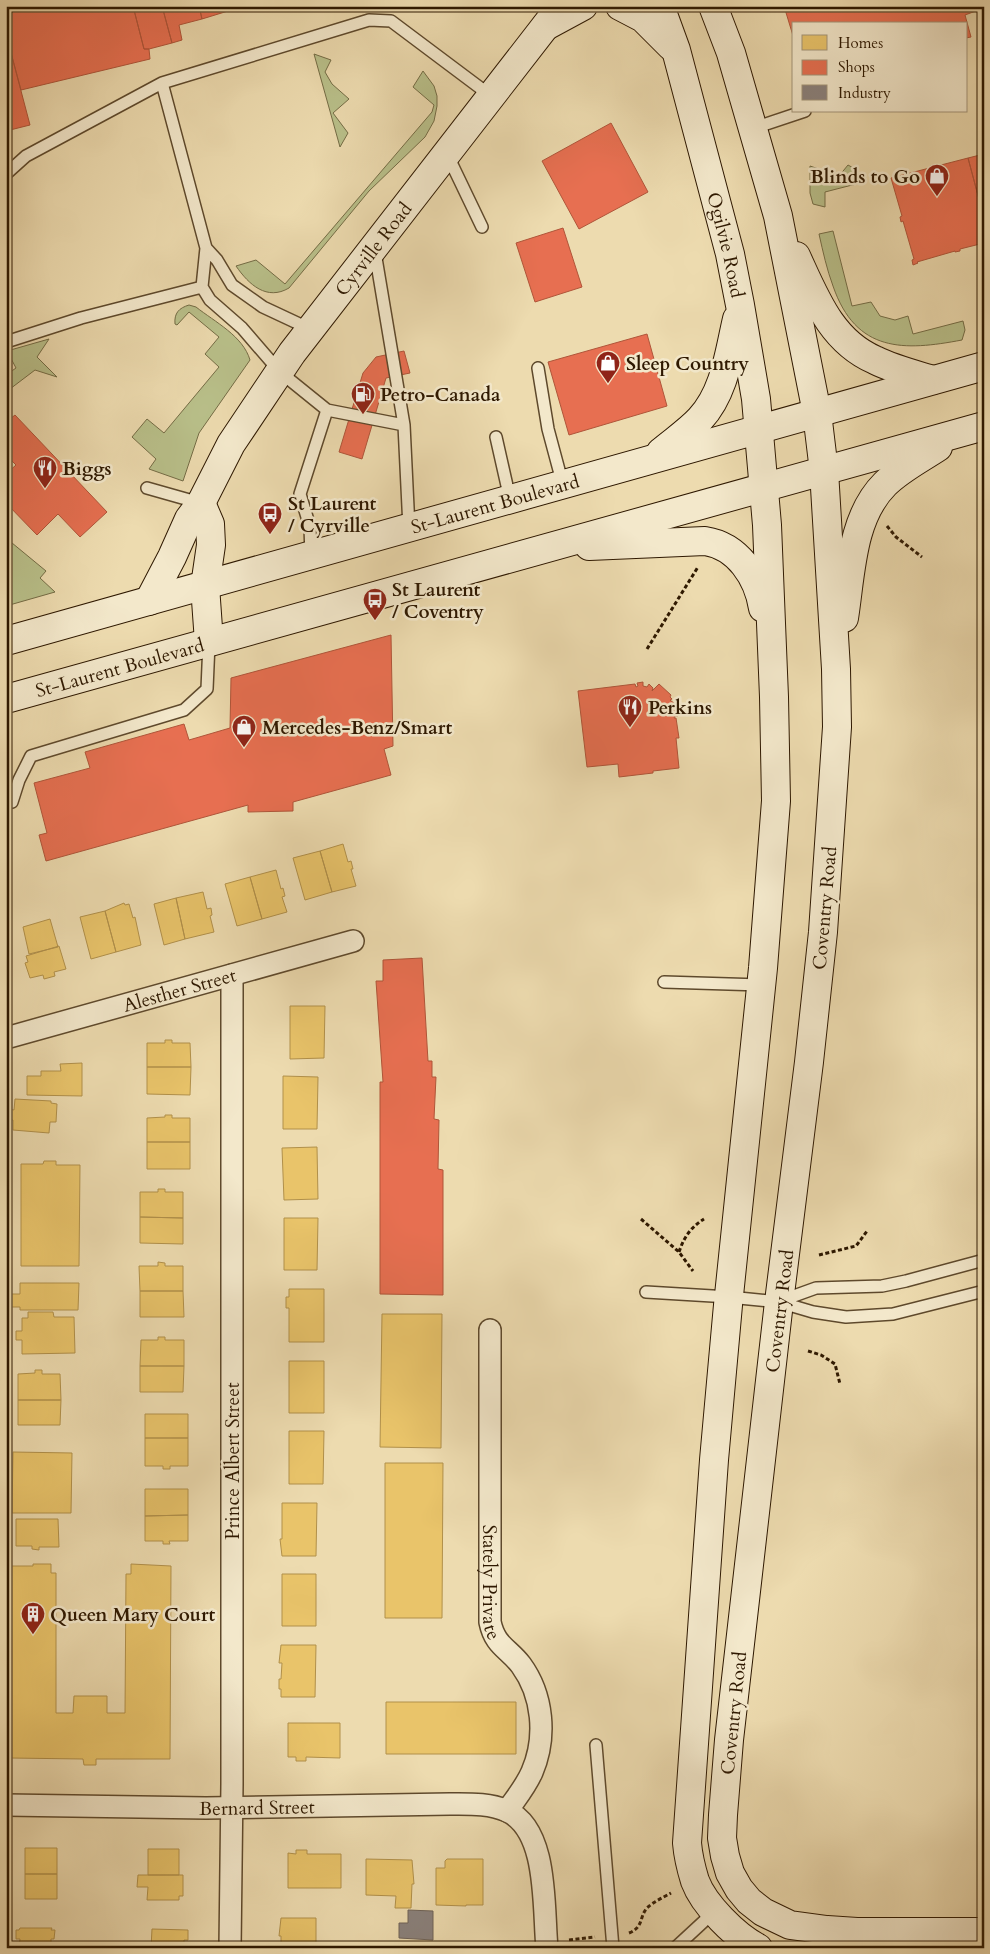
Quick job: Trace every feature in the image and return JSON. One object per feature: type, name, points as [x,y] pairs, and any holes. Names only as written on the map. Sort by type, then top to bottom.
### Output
[{"type":"main road","points":[[553,16],[583,6]]},
{"type":"main road","points":[[620,6],[643,18],[676,50]]},
{"type":"main road","name":"Ogilvie Road","points":[[660,6],[676,50],[730,254],[760,429],[764,487]]},
{"type":"main road","points":[[713,6],[731,53],[778,216],[817,413],[824,471]]},
{"type":"main road","name":"Cyrville Road","points":[[150,601],[189,519],[201,503],[231,444],[280,372],[310,329],[553,16]]},
{"type":"main road","points":[[778,216],[815,297],[836,331],[859,352],[873,360],[933,380]]},
{"type":"main road","points":[[652,460],[700,420],[712,404],[724,377],[740,305]]},
{"type":"main road","name":"St-Laurent Boulevard","points":[[6,642],[984,366]]},
{"type":"main road","points":[[836,669],[856,541],[862,520],[873,500],[883,486],[896,474],[975,428]]},
{"type":"main road","name":"St-Laurent Boulevard","points":[[10,700],[209,642],[975,428]]},
{"type":"main road","name":"Coventry Road","points":[[824,471],[836,669],[837,727],[835,772],[823,932],[729,1740],[722,1838],[730,1873],[739,1889],[749,1901],[763,1912],[790,1925],[857,1932],[984,1932]]},
{"type":"main road","name":"Coventry Road","points":[[758,1948],[739,1937],[716,1911],[696,1882],[687,1842],[714,1460],[728,1297],[761,985],[776,801],[774,697],[764,487]]},
{"type":"main road","points":[[201,503],[210,524],[211,546],[205,586],[209,642]]},
{"type":"main road","points":[[540,549],[705,542],[725,546],[743,563],[760,593],[774,697]]},
{"type":"street","name":"Alesther Street","points":[[6,1038],[353,941]]},
{"type":"street","name":"Prince Albert Street","points":[[230,1948],[232,1807],[232,975]]},
{"type":"street","name":"Stately Private","points":[[490,1330],[490,1622],[498,1643],[518,1660],[528,1674],[535,1689],[540,1708],[540,1733],[532,1771],[507,1811]]},
{"type":"street","name":"Bernard Street","points":[[6,1804],[200,1808],[473,1804],[507,1811]]},
{"type":"street","points":[[507,1811],[518,1818],[536,1844],[540,1863],[547,1948]]},
{"type":"lane","points":[[6,174],[26,156],[162,83],[369,20],[391,21],[491,96]]},
{"type":"lane","points":[[162,83],[206,248],[202,287],[210,300],[242,328],[280,372],[327,410],[404,425]]},
{"type":"lane","points":[[754,128],[802,112]]},
{"type":"lane","points":[[446,153],[482,227]]},
{"type":"lane","points":[[374,246],[404,425],[410,528]]},
{"type":"lane","points":[[206,248],[217,260],[232,285],[263,307],[310,329]]},
{"type":"lane","points":[[6,342],[81,318],[202,287]]},
{"type":"lane","points":[[538,368],[548,429],[563,485]]},
{"type":"lane","points":[[311,556],[310,527],[300,494],[327,410]]},
{"type":"lane","points":[[496,437],[510,500]]},
{"type":"lane","points":[[146,488],[201,503]]},
{"type":"lane","points":[[6,804],[12,802],[19,780],[31,756],[184,710],[207,689],[209,642]]},
{"type":"lane","points":[[664,982],[761,985]]},
{"type":"lane","points":[[779,1302],[816,1288],[882,1286],[984,1260]]},
{"type":"lane","points":[[646,1292],[779,1302],[829,1316],[865,1316],[893,1314],[984,1291]]},
{"type":"lane","points":[[596,1745],[613,1948]]},
{"type":"lane","points":[[675,1948],[716,1911]]},
{"type":"path","points":[[884,522],[896,536],[922,557]]},
{"type":"path","points":[[647,649],[698,566]]},
{"type":"path","points":[[679,1252],[683,1240],[689,1232],[704,1219]]},
{"type":"path","points":[[641,1220],[679,1252],[693,1271]]},
{"type":"path","points":[[819,1255],[856,1246],[867,1231]]},
{"type":"path","points":[[808,1351],[821,1355],[835,1364],[840,1384]]},
{"type":"green space","points":[[314,54],[331,60],[325,72],[332,84],[349,99],[333,113],[348,133],[340,147]]},
{"type":"green space","points":[[423,71],[434,86],[437,96],[434,121],[425,137],[369,191],[289,288],[273,293],[266,292],[253,285],[236,266],[256,260],[285,284],[432,112],[434,105],[413,87]]},
{"type":"green space","points":[[848,165],[857,170],[860,183],[825,192],[825,207],[813,204],[810,193],[810,166],[839,176]]},
{"type":"green space","points":[[833,231],[852,306],[871,302],[880,316],[895,320],[908,316],[913,334],[963,321],[965,330],[962,340],[921,346],[902,345],[884,342],[869,335],[855,324],[843,308],[833,286],[822,247],[819,234]]},
{"type":"green space","points":[[189,305],[196,307],[235,337],[246,351],[250,360],[199,433],[183,481],[149,469],[156,459],[132,437],[147,419],[164,433],[219,367],[205,354],[219,337],[189,312],[177,325],[175,324],[175,317],[178,312]]},
{"type":"green space","points":[[49,339],[37,357],[57,377],[35,370],[6,392],[6,375],[16,368],[7,351]]},
{"type":"green space","points":[[6,538],[46,571],[40,578],[55,592],[6,606]]},
{"type":"building: Homes","points":[[343,844],[348,862],[351,861],[353,869],[351,869],[356,886],[332,892],[320,851]]},
{"type":"building: Homes","points":[[320,851],[332,892],[305,900],[293,858]]},
{"type":"building: Homes","points":[[276,870],[281,889],[283,888],[285,896],[282,897],[287,912],[262,919],[250,877]]},
{"type":"building: Homes","points":[[250,877],[262,919],[237,926],[225,884]]},
{"type":"building: Homes","points":[[203,892],[207,909],[211,908],[212,915],[210,916],[214,932],[185,939],[176,898]]},
{"type":"building: Homes","points":[[176,898],[185,939],[164,945],[154,904]]},
{"type":"building: Homes","points":[[124,903],[125,905],[129,904],[133,918],[135,917],[141,945],[116,952],[105,911]]},
{"type":"building: Homes","points":[[105,911],[116,952],[91,959],[80,917]]},
{"type":"building: Homes","points":[[50,919],[58,947],[29,954],[23,927]]},
{"type":"building: Homes","points":[[59,946],[66,969],[54,972],[55,976],[44,979],[43,975],[30,978],[25,963],[28,962],[26,956]]},
{"type":"building: Homes","points":[[290,1006],[325,1006],[324,1058],[290,1059]]},
{"type":"building: Homes","points":[[165,1040],[172,1040],[172,1043],[190,1043],[191,1067],[147,1067],[147,1043],[165,1043]]},
{"type":"building: Homes","points":[[82,1063],[82,1096],[27,1095],[27,1076],[41,1076],[41,1071],[61,1071],[60,1064]]},
{"type":"building: Homes","points":[[147,1067],[191,1067],[190,1095],[147,1094]]},
{"type":"building: Homes","points":[[283,1076],[318,1077],[317,1129],[283,1129]]},
{"type":"building: Homes","points":[[15,1099],[51,1101],[51,1103],[57,1104],[56,1122],[50,1122],[49,1133],[13,1130],[13,1120],[8,1120],[9,1109],[14,1110]]},
{"type":"building: Homes","points":[[165,1115],[172,1115],[172,1118],[190,1118],[190,1142],[147,1142],[147,1118],[165,1117]]},
{"type":"building: Homes","points":[[147,1142],[190,1142],[190,1169],[147,1169]]},
{"type":"building: Homes","points":[[317,1147],[318,1199],[284,1200],[282,1148]]},
{"type":"building: Homes","points":[[44,1161],[56,1161],[56,1165],[80,1165],[79,1266],[21,1266],[21,1164],[43,1164]]},
{"type":"building: Homes","points":[[158,1189],[165,1189],[165,1192],[183,1192],[183,1218],[140,1217],[140,1192],[158,1192]]},
{"type":"building: Homes","points":[[140,1217],[183,1218],[183,1244],[140,1243]]},
{"type":"building: Homes","points":[[284,1218],[318,1218],[317,1270],[284,1270]]},
{"type":"building: Homes","points":[[158,1262],[165,1263],[165,1266],[183,1266],[183,1291],[140,1291],[139,1266],[158,1266]]},
{"type":"building: Homes","points":[[20,1283],[79,1283],[78,1310],[20,1310],[20,1307],[6,1307],[6,1294],[20,1294]]},
{"type":"building: Homes","points":[[289,1289],[324,1289],[324,1342],[289,1342],[289,1308],[286,1308],[286,1297],[289,1297]]},
{"type":"building: Homes","points":[[140,1291],[183,1291],[184,1317],[140,1317]]},
{"type":"building: Homes","points":[[28,1312],[53,1312],[54,1317],[74,1317],[75,1353],[22,1354],[22,1340],[16,1340],[16,1331],[22,1331],[22,1318],[28,1318]]},
{"type":"building: Homes","points":[[382,1314],[442,1314],[441,1448],[380,1447]]},
{"type":"building: Homes","points":[[158,1337],[165,1337],[165,1340],[184,1340],[184,1366],[140,1366],[141,1340],[158,1340]]},
{"type":"building: Homes","points":[[289,1361],[324,1361],[324,1413],[289,1413]]},
{"type":"building: Homes","points":[[140,1366],[184,1366],[183,1392],[140,1392]]},
{"type":"building: Homes","points":[[35,1370],[42,1370],[42,1374],[60,1374],[61,1400],[18,1400],[18,1374],[35,1373]]},
{"type":"building: Homes","points":[[18,1400],[61,1400],[60,1425],[18,1425]]},
{"type":"building: Homes","points":[[145,1414],[188,1414],[188,1438],[145,1438]]},
{"type":"building: Homes","points":[[289,1431],[324,1431],[323,1484],[289,1484]]},
{"type":"building: Homes","points":[[145,1438],[188,1438],[188,1466],[170,1466],[170,1469],[163,1469],[163,1466],[145,1466]]},
{"type":"building: Homes","points":[[13,1452],[72,1453],[71,1513],[12,1513]]},
{"type":"building: Homes","points":[[385,1463],[443,1463],[442,1618],[385,1618]]},
{"type":"building: Homes","points":[[145,1489],[188,1489],[188,1515],[145,1516]]},
{"type":"building: Homes","points":[[282,1503],[317,1503],[316,1556],[282,1556],[280,1539],[282,1539]]},
{"type":"building: Homes","points":[[188,1515],[188,1541],[169,1541],[170,1544],[163,1544],[163,1541],[145,1541],[145,1516]]},
{"type":"building: Homes","points":[[16,1519],[58,1519],[59,1547],[39,1547],[39,1550],[32,1549],[32,1546],[16,1546]]},
{"type":"building: Homes","name":"Queen Mary Court","points":[[33,1564],[51,1564],[51,1573],[56,1573],[56,1713],[73,1713],[74,1696],[107,1696],[107,1713],[125,1713],[126,1574],[131,1574],[131,1564],[171,1566],[170,1759],[96,1759],[96,1765],[84,1765],[83,1759],[10,1758],[10,1566],[33,1566]]},
{"type":"building: Homes","points":[[282,1574],[316,1574],[316,1626],[282,1626]]},
{"type":"building: Homes","points":[[281,1645],[316,1645],[315,1697],[281,1697],[279,1679],[281,1679],[282,1663],[279,1663]]},
{"type":"building: Homes","points":[[386,1702],[516,1702],[516,1754],[386,1754]]},
{"type":"building: Homes","points":[[288,1723],[340,1723],[340,1758],[306,1757],[306,1761],[296,1761],[296,1757],[288,1757]]},
{"type":"building: Homes","points":[[25,1848],[57,1848],[57,1874],[25,1874]]},
{"type":"building: Homes","points":[[148,1849],[179,1849],[179,1875],[148,1875]]},
{"type":"building: Homes","points":[[296,1850],[307,1850],[307,1854],[341,1854],[341,1888],[288,1888],[288,1853],[296,1854]]},
{"type":"building: Homes","points":[[366,1859],[412,1860],[414,1884],[412,1884],[411,1908],[395,1908],[396,1896],[366,1895]]},
{"type":"building: Homes","points":[[447,1859],[483,1859],[483,1905],[436,1905],[436,1868],[445,1868],[445,1861]]},
{"type":"building: Homes","points":[[25,1874],[57,1874],[57,1899],[25,1899]]},
{"type":"building: Homes","points":[[138,1875],[183,1875],[183,1896],[179,1896],[179,1900],[147,1900],[148,1887],[137,1887]]},
{"type":"building: Homes","points":[[281,1918],[316,1918],[316,1948],[281,1948],[281,1936],[279,1936]]},
{"type":"building: Homes","points":[[20,1928],[52,1928],[51,1930],[55,1930],[54,1939],[51,1939],[51,1948],[19,1948],[20,1939],[16,1939],[16,1930]]},
{"type":"building: Homes","points":[[152,1929],[188,1930],[188,1940],[184,1940],[184,1948],[151,1948]]},
{"type":"building: Shops","points":[[6,6],[133,6],[144,49],[149,49],[150,59],[21,90],[6,34]]},
{"type":"building: Shops","points":[[133,6],[162,6],[172,43],[144,49]]},
{"type":"building: Shops","points":[[162,6],[199,6],[202,19],[179,25],[182,40],[172,43]]},
{"type":"building: Shops","points":[[199,6],[226,6],[228,11],[202,19]]},
{"type":"building: Shops","points":[[226,6],[245,6],[228,11]]},
{"type":"building: Shops","points":[[784,6],[984,6],[984,8],[965,15],[967,22],[792,22],[792,32]]},
{"type":"building: Shops","points":[[968,26],[971,37],[968,38]]},
{"type":"building: Shops","points":[[6,34],[30,125],[6,131]]},
{"type":"building: Shops","points":[[611,123],[648,192],[579,229],[542,161]]},
{"type":"building: Shops","points":[[984,154],[984,218],[968,158]]},
{"type":"building: Shops","name":"Blinds to Go","points":[[968,158],[984,218],[984,243],[917,262],[913,265],[912,260],[914,259],[903,221],[901,222],[900,217],[902,216],[891,178]]},
{"type":"building: Shops","points":[[563,228],[582,287],[535,302],[516,243]]},
{"type":"building: Shops","name":"Sleep Country","points":[[647,334],[667,406],[569,435],[548,362]]},
{"type":"building: Shops","name":"Petro-Canada","points":[[404,351],[410,373],[386,378],[362,459],[339,452],[363,373],[376,357]]},
{"type":"building: Shops","name":"Biggs","points":[[15,415],[107,512],[80,537],[58,514],[37,535],[6,503],[6,474],[16,465],[6,455],[6,422]]},
{"type":"building: Shops","name":"Mercedes-Benz/Smart","points":[[391,635],[393,746],[384,749],[391,775],[293,802],[293,811],[248,812],[248,805],[46,861],[39,835],[47,833],[34,783],[90,768],[85,752],[184,724],[189,740],[230,728],[231,678]]},
{"type":"building: Shops","name":"Perkins","points":[[643,682],[643,686],[647,687],[649,684],[653,688],[652,691],[659,684],[671,695],[672,699],[670,700],[675,704],[672,707],[674,711],[678,710],[678,716],[674,718],[676,718],[679,738],[676,738],[679,768],[619,777],[618,764],[587,767],[578,691],[635,684],[636,687],[638,686],[637,683]]},
{"type":"building: Shops","points":[[422,958],[428,1061],[432,1061],[432,1077],[436,1077],[434,1119],[439,1120],[438,1169],[443,1170],[443,1295],[380,1294],[380,1082],[383,1082],[376,981],[383,981],[383,960]]},
{"type":"building: Industry","points":[[408,1910],[433,1911],[433,1940],[399,1938],[399,1923],[408,1923]]},
{"type":"place","name":"Blinds to Go","points":[[937,197]]},
{"type":"place","name":"Sleep Country","points":[[608,384]]},
{"type":"place","name":"Petro-Canada","points":[[363,415]]},
{"type":"place","name":"Biggs","points":[[45,489]]},
{"type":"place","name":"St Laurent / Cyrville","points":[[270,535]]},
{"type":"place","name":"St Laurent / Coventry","points":[[375,621]]},
{"type":"place","name":"Perkins","points":[[630,728]]},
{"type":"place","name":"Mercedes-Benz/Smart","points":[[244,748]]},
{"type":"place","name":"Queen Mary Court","points":[[33,1635]]}]
